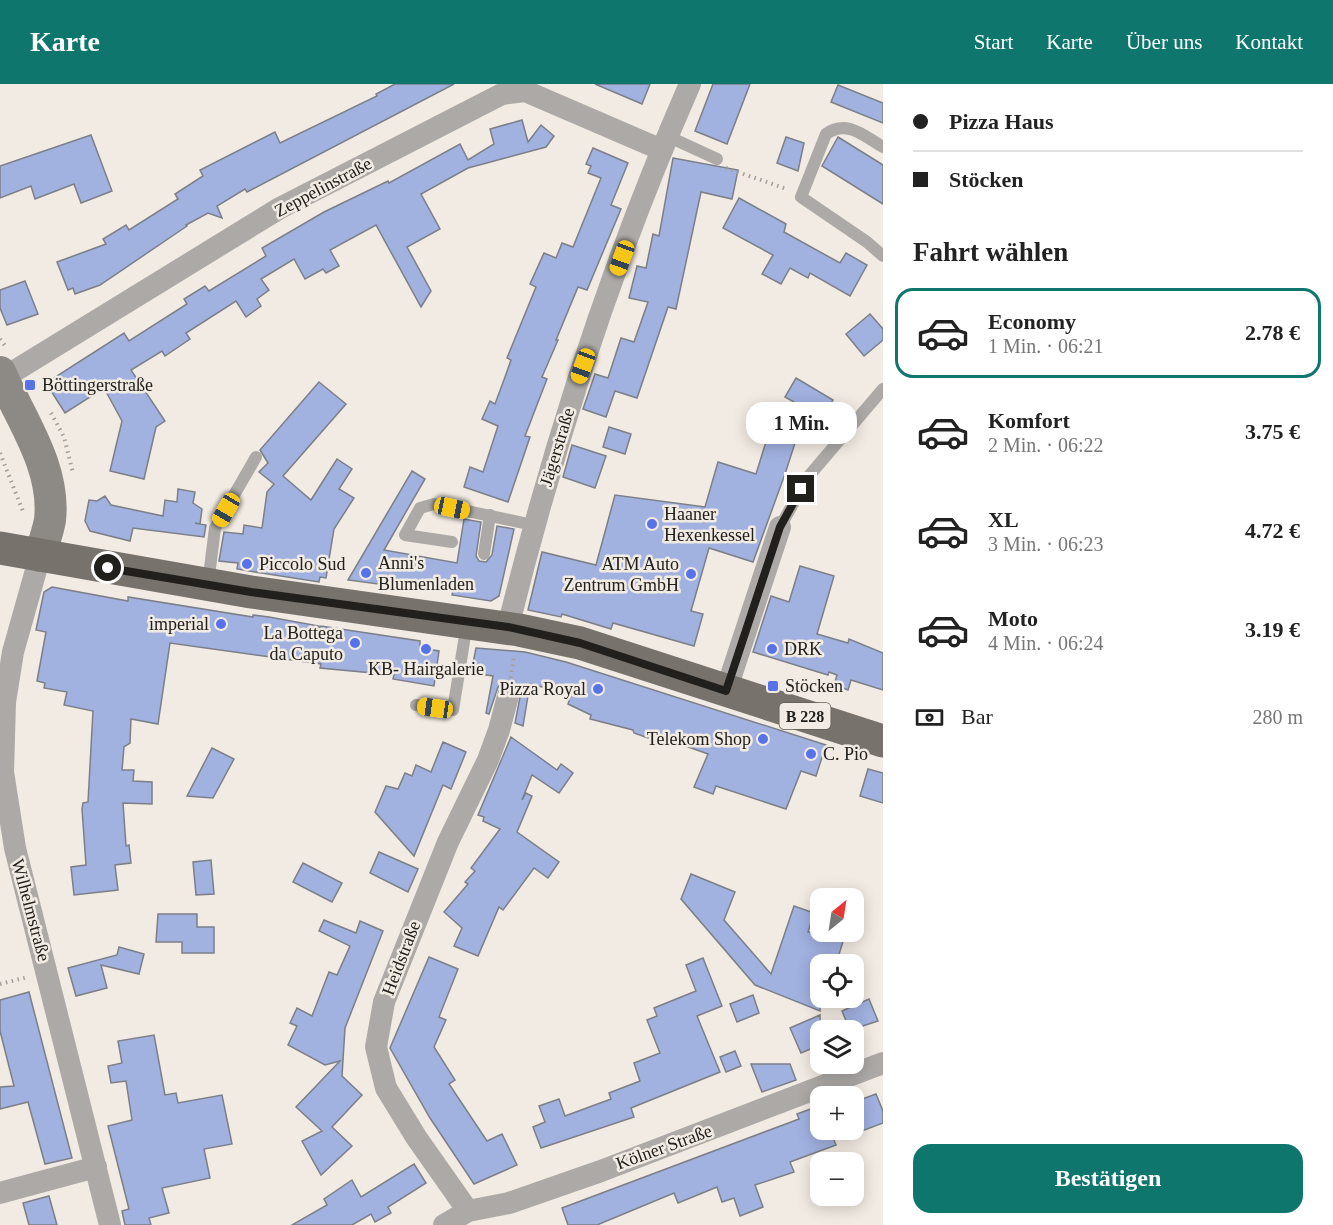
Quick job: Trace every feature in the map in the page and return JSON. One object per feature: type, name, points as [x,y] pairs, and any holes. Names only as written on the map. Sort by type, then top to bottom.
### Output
[{"type":"main road","points":[[1,375],[40,458],[48,484],[50,521],[40,556]]},
{"type":"main road","name":"B 228","points":[[0,548],[208,585],[513,628],[580,643],[883,741]]},
{"type":"street","name":"Jägerstraße","points":[[513,628],[533,525],[575,388],[665,143],[690,84]]},
{"type":"street","name":"Zeppelinstraße","points":[[1,375],[24,368],[280,208],[502,94],[525,91],[665,143]]},
{"type":"street","points":[[726,691],[780,527]]},
{"type":"street","name":"Wilhelmstraße","points":[[40,556],[13,652],[2,702],[3,772],[15,848],[110,1225]]},
{"type":"street","name":"Heidstraße","points":[[470,1218],[386,1088],[376,1047],[388,992],[448,842],[488,760],[508,696]]},
{"type":"street","name":"Kölner Straße","points":[[444,1225],[470,1218],[601,1171],[883,1064]]},
{"type":"street","points":[[0,1193],[96,1167]]},
{"type":"lane","points":[[883,147],[847,126],[835,128],[826,134],[801,197],[867,242],[883,256]]},
{"type":"lane","points":[[665,143],[717,159]]},
{"type":"lane","points":[[780,527],[808,477],[883,389]]},
{"type":"lane","points":[[208,585],[215,528],[256,457]]},
{"type":"lane","points":[[452,542],[405,536],[420,508],[434,504],[533,525]]},
{"type":"lane","points":[[484,554],[490,515]]},
{"type":"lane","points":[[416,705],[453,710],[467,622]]},
{"type":"path","points":[[717,159],[728,170],[778,185],[801,197]]},
{"type":"path","points":[[0,453],[26,520]]},
{"type":"path","points":[[508,696],[513,628]]},
{"type":"building","points":[[395,84],[454,84],[247,192],[245,189],[217,206],[222,218],[208,213],[186,225],[100,285],[75,294],[73,288],[68,290],[57,262],[106,244],[103,239],[126,225],[129,230],[178,199],[175,194],[203,176],[200,170],[275,132],[280,143],[377,96],[376,94]]},
{"type":"building","points":[[595,84],[650,84],[642,104]]},
{"type":"building","points":[[713,84],[750,84],[727,144],[695,131]]},
{"type":"building","points":[[838,85],[883,103],[883,123],[831,102]]},
{"type":"building","points":[[522,120],[528,142],[541,125],[554,136],[546,147],[468,168],[421,194],[440,229],[407,247],[431,291],[421,307],[376,225],[330,250],[339,266],[326,273],[323,269],[305,279],[294,259],[261,279],[269,290],[257,299],[261,306],[246,317],[236,301],[186,333],[190,339],[165,356],[162,351],[131,370],[165,421],[156,427],[144,479],[110,471],[122,421],[104,388],[65,413],[46,383],[124,333],[129,341],[187,304],[184,299],[205,286],[209,291],[266,256],[262,248],[324,212],[388,181],[389,183],[460,144],[468,160],[494,144],[490,129]]},
{"type":"building","points":[[91,135],[112,191],[81,203],[74,184],[35,199],[31,186],[0,198],[0,166]]},
{"type":"building","points":[[786,137],[804,143],[798,171],[777,163]]},
{"type":"building","points":[[838,137],[883,165],[883,204],[822,166]]},
{"type":"building","points":[[593,148],[628,163],[611,205],[621,209],[587,290],[578,287],[556,340],[558,340],[542,377],[547,379],[525,436],[530,437],[508,502],[464,487],[470,467],[483,472],[498,426],[482,419],[490,401],[495,404],[505,377],[511,360],[507,358],[536,287],[530,284],[544,253],[556,258],[562,243],[573,247],[601,178],[588,173],[591,166],[586,164]]},
{"type":"building","points":[[673,158],[738,170],[732,199],[701,192],[676,309],[668,307],[637,398],[615,391],[606,417],[583,409],[595,374],[608,378],[621,338],[634,342],[648,302],[629,298],[637,266],[646,268],[653,234],[659,236]]},
{"type":"building","points":[[739,198],[786,224],[784,232],[840,263],[846,253],[867,265],[850,296],[810,273],[808,278],[790,268],[781,284],[762,274],[773,255],[723,228]]},
{"type":"building","points":[[25,281],[38,314],[7,325],[0,308],[0,290]]},
{"type":"building","points":[[870,314],[883,329],[883,340],[864,356],[846,334]]},
{"type":"building","points":[[796,378],[833,400],[822,418],[785,397]]},
{"type":"building","points":[[319,382],[346,404],[283,476],[311,500],[337,459],[352,469],[339,489],[354,498],[334,529],[326,578],[320,577],[319,582],[255,572],[237,569],[238,563],[219,561],[224,532],[243,534],[244,525],[262,528],[267,492],[274,484],[259,472],[268,463],[260,450]]},
{"type":"building","points":[[609,427],[631,434],[625,454],[603,447]]},
{"type":"building","points":[[769,432],[796,440],[785,474],[753,562],[709,548],[691,611],[703,614],[694,646],[613,623],[611,629],[562,614],[561,617],[528,610],[542,552],[596,565],[615,495],[705,507],[718,462],[756,474]]},
{"type":"building","points":[[572,445],[606,456],[595,488],[563,477]]},
{"type":"building","points":[[412,471],[425,479],[384,550],[457,563],[464,519],[481,522],[476,556],[479,561],[486,562],[492,555],[497,526],[514,529],[499,596],[491,601],[452,595],[454,587],[380,577],[378,584],[348,580]]},
{"type":"building","points":[[178,489],[195,492],[193,503],[202,509],[200,524],[206,525],[204,537],[133,528],[130,541],[90,531],[85,521],[89,500],[97,501],[105,496],[111,505],[163,516],[165,500],[177,502]]},
{"type":"building","points":[[800,566],[834,576],[817,634],[848,643],[849,639],[883,653],[883,690],[851,680],[848,690],[834,685],[837,675],[829,672],[828,675],[753,652],[771,596],[789,602]]},
{"type":"building","points":[[52,587],[128,601],[128,597],[253,617],[253,615],[269,617],[319,626],[318,632],[321,626],[420,641],[420,648],[439,651],[434,686],[393,679],[394,675],[320,668],[321,664],[170,643],[158,724],[131,719],[130,743],[124,747],[122,770],[134,770],[133,781],[152,782],[152,804],[123,803],[126,846],[129,845],[131,863],[115,865],[118,890],[74,895],[71,867],[86,865],[82,809],[83,803],[88,802],[93,711],[64,705],[67,692],[44,688],[45,683],[37,681],[46,632],[36,630],[44,592]]},
{"type":"building","points":[[476,648],[525,652],[566,662],[826,745],[816,776],[801,771],[786,809],[716,786],[713,794],[694,787],[708,754],[649,733],[648,738],[634,733],[633,730],[590,719],[591,715],[568,704],[571,694],[530,684],[523,726],[515,723],[521,692],[517,686],[505,683],[498,687],[489,714],[486,713],[493,676],[471,673]]},
{"type":"building","points":[[511,737],[557,770],[561,764],[573,773],[559,793],[532,775],[522,800],[526,793],[532,796],[517,832],[559,862],[548,878],[534,868],[503,910],[499,907],[478,956],[454,946],[462,928],[444,912],[468,884],[465,882],[475,871],[471,868],[500,829],[483,821],[484,817],[478,815]]},
{"type":"building","points":[[443,742],[466,752],[451,789],[443,785],[414,856],[375,812],[386,786],[398,789],[405,773],[412,776],[416,765],[431,772]]},
{"type":"building","points":[[212,748],[234,759],[213,798],[187,796]]},
{"type":"building","points":[[868,769],[883,773],[883,803],[860,796]]},
{"type":"building","points":[[379,852],[418,869],[408,892],[370,873]]},
{"type":"building","points":[[211,860],[214,894],[196,895],[193,862]]},
{"type":"building","points":[[303,863],[342,883],[332,902],[293,882]]},
{"type":"building","points":[[691,874],[735,892],[724,920],[771,974],[794,906],[810,912],[808,932],[810,932],[810,942],[843,942],[839,954],[810,954],[810,1007],[755,985],[681,899]]},
{"type":"building","points":[[158,914],[197,914],[197,927],[214,927],[214,953],[182,953],[182,942],[156,942]]},
{"type":"building","points":[[324,920],[356,933],[360,921],[383,931],[345,1028],[342,1076],[362,1095],[332,1127],[352,1146],[321,1175],[302,1141],[322,1131],[296,1107],[340,1061],[325,1065],[288,1045],[297,1026],[290,1023],[297,1008],[312,1016],[329,972],[337,975],[350,946],[319,931]]},
{"type":"building","points":[[119,947],[144,954],[139,974],[101,965],[107,988],[76,996],[68,968],[117,955]]},
{"type":"building","points":[[429,957],[458,969],[439,1017],[446,1020],[434,1047],[455,1080],[449,1084],[487,1141],[502,1134],[517,1165],[474,1184],[430,1118],[390,1048]]},
{"type":"building","points":[[703,958],[722,1006],[697,1016],[720,1072],[631,1108],[634,1117],[541,1148],[533,1127],[545,1122],[539,1106],[559,1099],[565,1116],[611,1099],[609,1093],[640,1081],[634,1063],[660,1053],[647,1020],[657,1016],[654,1008],[696,991],[686,965]]},
{"type":"building","points":[[29,992],[72,1158],[45,1164],[28,1102],[0,1109],[0,1087],[14,1086],[0,1031],[0,1000]]},
{"type":"building","points":[[753,995],[759,1013],[737,1022],[730,1004]]},
{"type":"building","points":[[869,999],[878,1021],[864,1026],[864,1020],[846,1020],[842,1011],[849,1008],[864,1008],[864,1001]]},
{"type":"building","points":[[820,1015],[820,1020],[810,1020],[810,1049],[801,1053],[790,1028]]},
{"type":"building","points":[[154,1035],[165,1095],[176,1093],[178,1103],[222,1095],[232,1144],[204,1149],[210,1178],[162,1188],[169,1213],[149,1218],[151,1225],[125,1225],[122,1211],[129,1209],[108,1126],[132,1120],[126,1081],[111,1083],[108,1066],[122,1063],[118,1041]]},
{"type":"building","points":[[735,1051],[741,1066],[726,1072],[720,1057]]},
{"type":"building","points":[[751,1064],[790,1064],[796,1080],[762,1092]]},
{"type":"building","points":[[876,1094],[883,1111],[883,1123],[864,1130],[864,1098]]},
{"type":"building","points":[[810,1109],[810,1140],[834,1140],[836,1145],[817,1152],[810,1152],[810,1155],[790,1162],[794,1172],[755,1185],[763,1207],[740,1216],[734,1198],[722,1202],[717,1187],[678,1203],[674,1193],[597,1225],[568,1225],[562,1208],[799,1119],[797,1114]]},
{"type":"building","points":[[414,1164],[426,1183],[388,1207],[391,1213],[375,1222],[371,1214],[352,1225],[292,1225],[327,1205],[324,1199],[352,1180],[361,1197]]},
{"type":"building","points":[[49,1196],[57,1225],[29,1225],[23,1203]]},
{"type":"place","name":"Böttingerstraße","points":[[30,385]]},
{"type":"place","name":"Haaner Hexenkessel","points":[[652,524]]},
{"type":"place","name":"Piccolo Sud","points":[[247,564]]},
{"type":"place","name":"Anni's Blumenladen","points":[[366,573]]},
{"type":"place","name":"ATM Auto Zentrum GmbH","points":[[691,574]]},
{"type":"place","name":"imperial","points":[[221,624]]},
{"type":"place","name":"La Bottega da Caputo","points":[[355,643]]},
{"type":"place","name":"KB- Hairgalerie","points":[[426,649]]},
{"type":"place","name":"DRK","points":[[772,649]]},
{"type":"place","name":"Stöcken","points":[[773,686]]},
{"type":"place","name":"Pizza Royal","points":[[598,689]]},
{"type":"place","name":"Telekom Shop","points":[[763,739]]},
{"type":"place","name":"C. Pio","points":[[811,754]]},
{"type":"route","points":[[108,568],[251,592],[508,627],[580,643],[726,691],[780,527],[801,489]]}]
